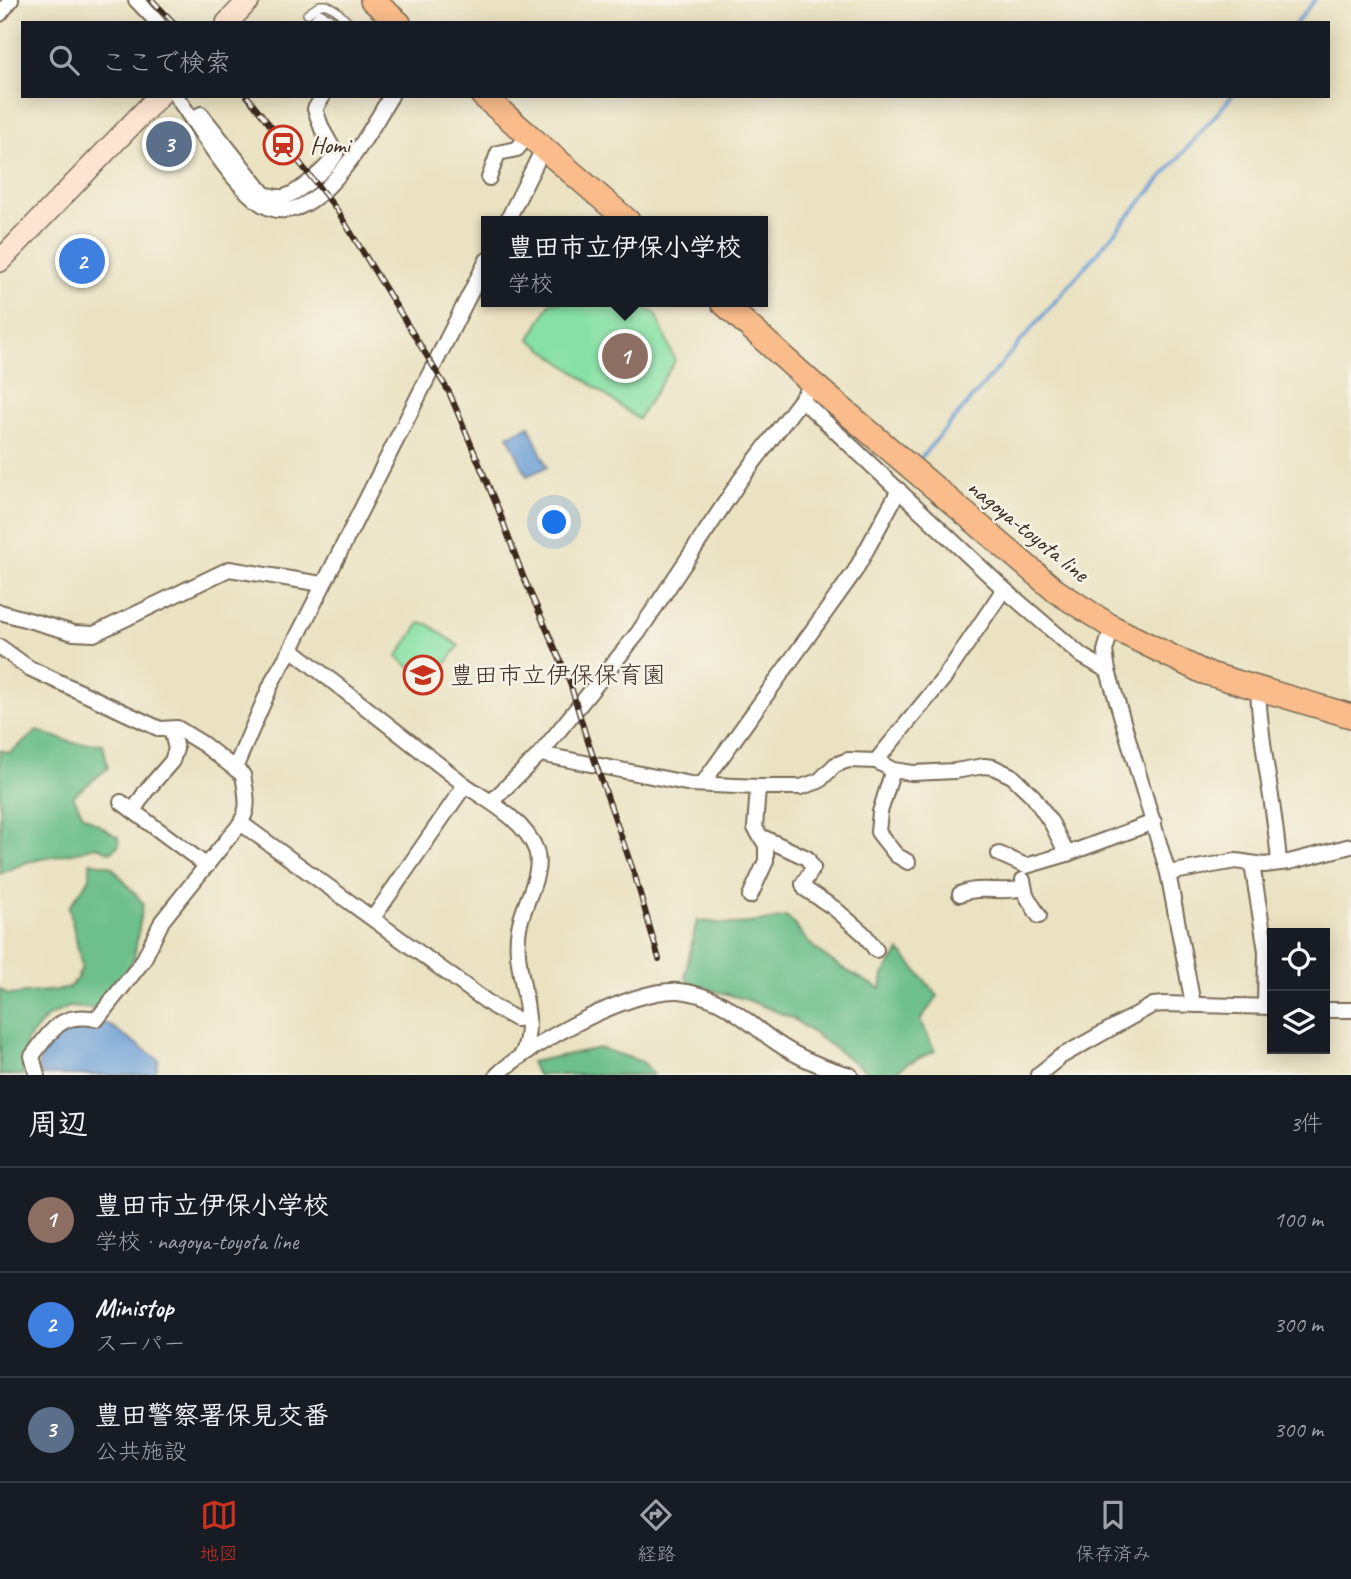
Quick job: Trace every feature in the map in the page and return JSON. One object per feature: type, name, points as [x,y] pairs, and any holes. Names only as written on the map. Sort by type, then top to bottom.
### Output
[{"type":"main road","points":[[372,0],[397,21]]},
{"type":"main road","points":[[486,98],[622,216]]},
{"type":"main road","name":"nagoya-toyota line","points":[[727,307],[808,392],[1056,591],[1112,627],[1203,671],[1351,716]]},
{"type":"street","points":[[0,14],[11,0]]},
{"type":"street","points":[[136,0],[156,21]]},
{"type":"street","points":[[229,21],[249,0]]},
{"type":"street","points":[[1,258],[157,98]]},
{"type":"street","points":[[177,98],[240,185],[257,201],[276,211],[303,206],[341,175],[390,98]]},
{"type":"street","points":[[189,98],[264,194],[277,197],[287,196],[328,167],[336,154],[315,109],[322,98]]},
{"type":"street","points":[[489,178],[498,153],[536,142]]},
{"type":"street","points":[[509,216],[536,142]]},
{"type":"street","points":[[235,768],[274,678],[481,272]]},
{"type":"street","points":[[491,802],[540,754],[638,633],[741,479],[808,392],[899,490],[1004,589],[1082,656],[1108,671]]},
{"type":"street","points":[[703,783],[855,571],[899,490]]},
{"type":"street","points":[[0,612],[74,633],[93,634],[229,569],[322,584]]},
{"type":"street","points":[[876,761],[944,678],[1004,589]]},
{"type":"street","points":[[1112,627],[1105,652],[1108,671],[1168,873],[1193,1004]]},
{"type":"street","points":[[0,647],[29,668],[160,729],[177,728],[243,775],[247,798],[247,811],[242,824],[162,921],[143,961],[97,1019],[68,1018],[47,1034],[32,1056],[37,1075]]},
{"type":"street","points":[[291,649],[465,785],[491,802],[530,837],[539,862],[519,929],[528,1018],[528,1042],[522,1055]]},
{"type":"street","points":[[1258,689],[1260,737],[1277,829],[1279,863]]},
{"type":"street","points":[[133,811],[172,761],[176,748],[171,729]]},
{"type":"street","points":[[540,754],[686,784],[758,787],[801,787],[819,781],[835,765],[848,760],[876,761],[893,770],[933,773],[984,766],[1003,770],[1033,796],[1052,824],[1067,854]]},
{"type":"street","points":[[893,770],[880,812],[878,832],[896,855],[908,862]]},
{"type":"street","points":[[373,918],[465,785]]},
{"type":"street","points":[[750,896],[766,861],[766,845],[755,828],[758,787]]},
{"type":"street","points":[[121,802],[207,866]]},
{"type":"street","points":[[999,854],[1026,866],[1154,822]]},
{"type":"street","points":[[242,824],[494,1007],[516,1019],[528,1018]]},
{"type":"street","points":[[760,836],[807,858],[813,868],[803,884],[805,889],[834,908],[864,934],[876,950]]},
{"type":"street","points":[[1168,873],[1236,861],[1252,864],[1279,863],[1351,846]]},
{"type":"street","points":[[1252,864],[1266,951],[1267,991]]},
{"type":"street","points":[[1026,866],[1023,888],[1039,916]]},
{"type":"street","points":[[960,894],[970,890],[1009,891],[1023,888]]},
{"type":"street","points":[[497,1075],[556,1033],[587,1017],[632,1000],[677,990],[695,993],[720,1004],[779,1044],[820,1067],[850,1075]]},
{"type":"street","points":[[1038,1075],[1060,1057],[1143,1009],[1164,1004],[1267,1006]]},
{"type":"street","points":[[1330,1010],[1351,1010]]},
{"type":"lane","points":[[334,21],[320,13],[310,17],[320,5],[327,5],[347,21]]},
{"type":"green space","points":[[548,307],[644,307],[656,314],[675,361],[638,419],[530,339]]},
{"type":"green space","points":[[420,623],[428,624],[459,646],[431,683],[397,657]]},
{"type":"green space","points":[[37,731],[74,743],[103,744],[108,768],[73,796],[83,815],[118,837],[119,845],[110,852],[94,846],[27,862],[0,874],[0,750],[10,753]]},
{"type":"green space","points":[[90,862],[111,866],[143,903],[134,958],[118,987],[93,1009],[69,1007],[47,1017],[26,1042],[23,1075],[0,1075],[0,989],[8,995],[67,989],[77,979],[82,967],[69,907],[90,878]]},
{"type":"green space","points":[[786,917],[808,942],[825,956],[881,989],[883,975],[900,951],[938,996],[920,1020],[935,1051],[908,1063],[892,1075],[872,1075],[792,1018],[748,1000],[690,984],[685,976],[697,920],[742,924]]},
{"type":"green space","points":[[600,1048],[643,1062],[654,1075],[537,1075],[531,1062]]},
{"type":"water","points":[[529,426],[547,467],[527,476],[508,436]]},
{"type":"water","points":[[74,1021],[108,1024],[159,1060],[155,1075],[42,1075],[38,1067],[43,1053],[58,1031]]},
{"type":"waterway","points":[[1298,21],[1315,0]]},
{"type":"waterway","points":[[917,462],[1230,98]]},
{"type":"railway","points":[[152,0],[172,21]]},
{"type":"railway","points":[[249,98],[337,210],[449,392],[523,576],[569,680],[635,876],[659,959]]},
{"type":"place","name":"豊田警察署保見交番","points":[[169,144]]},
{"type":"place","name":"Homi","points":[[283,145]]},
{"type":"place","name":"Ministop","points":[[82,261]]},
{"type":"place","name":"豊田市立伊保小学校","points":[[625,356]]},
{"type":"place","name":"豊田市立伊保保育園","points":[[423,675]]}]
